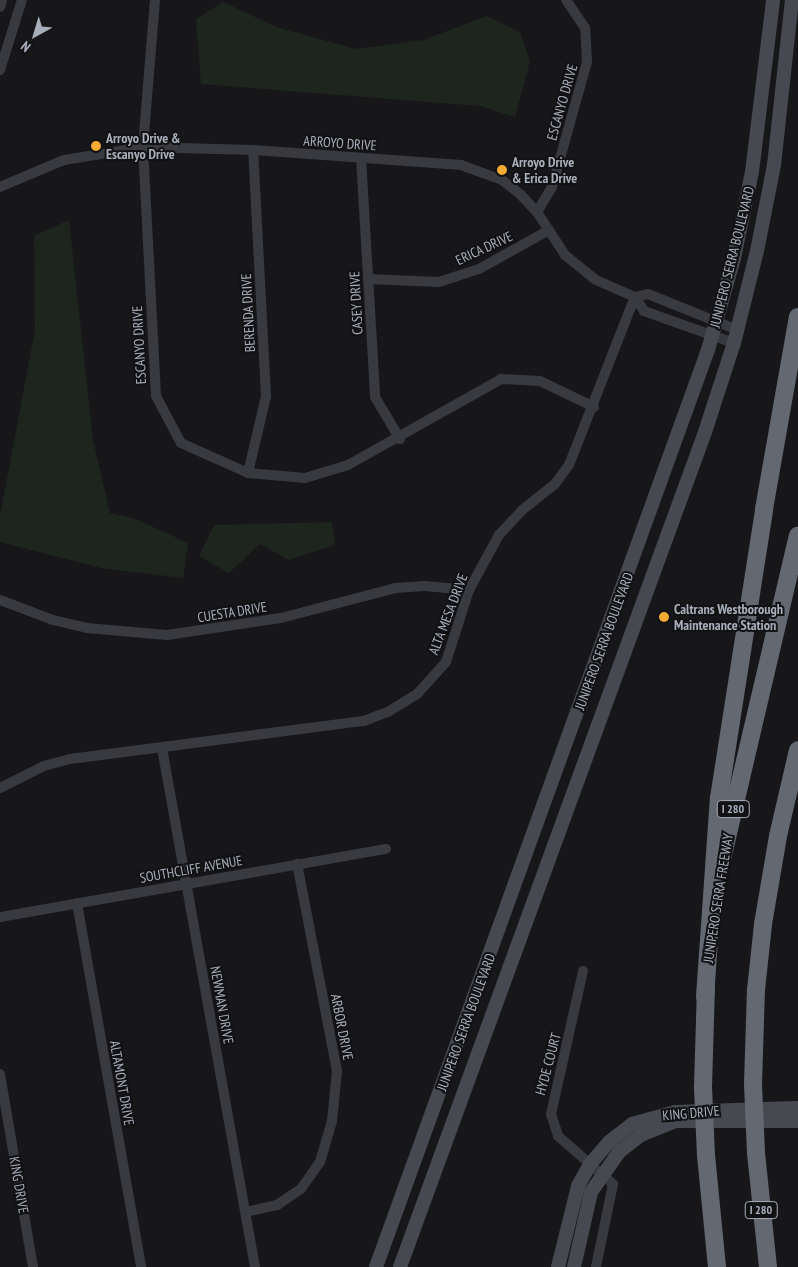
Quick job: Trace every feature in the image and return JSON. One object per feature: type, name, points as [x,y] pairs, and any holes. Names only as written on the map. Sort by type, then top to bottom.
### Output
[{"type":"highway","points":[[705,997],[719,798],[762,519],[798,317]]},
{"type":"highway","name":"JUNIPERO SERRA FREEWAY","points":[[718,1267],[706,1155],[703,1087],[705,997],[711,931],[726,843],[798,536]]},
{"type":"highway","name":"I 280","points":[[768,1267],[756,1154],[753,1084],[755,997],[763,924],[778,836],[798,750]]},
{"type":"main road","name":"JUNIPERO SERRA BOULEVARD","points":[[376,1267],[714,329],[752,172],[765,86],[773,0]]},
{"type":"main road","name":"JUNIPERO SERRA BOULEVARD","points":[[400,1267],[705,432],[736,336],[774,165],[792,0]]},
{"type":"main road","name":"KING DRIVE","points":[[558,1267],[578,1186],[590,1164],[610,1142],[638,1121],[674,1112],[798,1108]]},
{"type":"main road","name":"KING DRIVE","points":[[574,1267],[591,1192],[602,1173],[641,1135],[676,1121],[798,1121]]},
{"type":"street","points":[[0,6],[2,0]]},
{"type":"street","points":[[0,70],[22,0]]},
{"type":"street","name":"ESCANYO DRIVE","points":[[155,0],[143,147],[156,396],[181,443],[248,473],[305,478],[348,466],[400,439],[501,379],[540,381],[594,406]]},
{"type":"street","name":"ESCANYO DRIVE","points":[[537,212],[552,187],[588,62],[585,28],[566,0]]},
{"type":"street","name":"ARROYO DRIVE","points":[[0,187],[64,160],[143,147],[253,150],[461,165],[502,180],[537,212],[579,269],[635,297],[644,311],[736,336]]},
{"type":"street","name":"BERENDA DRIVE","points":[[248,473],[266,396],[253,150]]},
{"type":"street","name":"CASEY DRIVE","points":[[360,158],[375,397],[400,439]]},
{"type":"street","name":"ERICA DRIVE","points":[[368,279],[440,282],[479,269],[549,230]]},
{"type":"street","name":"ARROYO DRIVE","points":[[635,297],[648,294],[714,329]]},
{"type":"street","name":"ALTA MESA DRIVE","points":[[0,788],[44,766],[70,759],[364,721],[388,712],[418,693],[446,662],[469,590],[499,535],[521,511],[555,484],[569,465],[594,406],[635,297]]},
{"type":"street","name":"CUESTA DRIVE","points":[[0,600],[70,624],[115,632],[167,635],[281,618],[395,588],[424,586],[469,590]]},
{"type":"street","name":"NEWMAN DRIVE","points":[[162,748],[255,1267]]},
{"type":"street","name":"SOUTHCLIFF AVENUE","points":[[0,917],[386,849]]},
{"type":"street","name":"ARBOR DRIVE","points":[[246,1212],[277,1205],[301,1189],[320,1162],[332,1121],[337,1071],[297,864]]},
{"type":"street","name":"ALTAMONT DRIVE","points":[[77,903],[141,1267]]},
{"type":"street","name":"HYDE COURT","points":[[583,971],[551,1114],[558,1136],[602,1173]]},
{"type":"street","name":"KING DRIVE","points":[[0,1074],[34,1267]]},
{"type":"street","points":[[596,1267],[613,1184],[602,1173]]},
{"type":"shaded area","points":[[223,2],[279,28],[356,49],[423,40],[487,16],[520,32],[530,61],[515,117],[480,106],[201,84],[196,19]]},
{"type":"shaded area","points":[[69,220],[93,440],[110,513],[136,519],[188,543],[183,578],[101,568],[0,542],[0,516],[35,330],[34,236]]},
{"type":"shaded area","points":[[332,522],[335,545],[289,560],[260,544],[229,573],[199,556],[214,525]]},
{"type":"place","name":"Arroyo Drive & Escanyo Drive","points":[[96,146]]},
{"type":"place","name":"Arroyo Drive & Erica Drive","points":[[502,170]]},
{"type":"place","name":"Caltrans Westborough Maintenance Station","points":[[664,617]]}]
